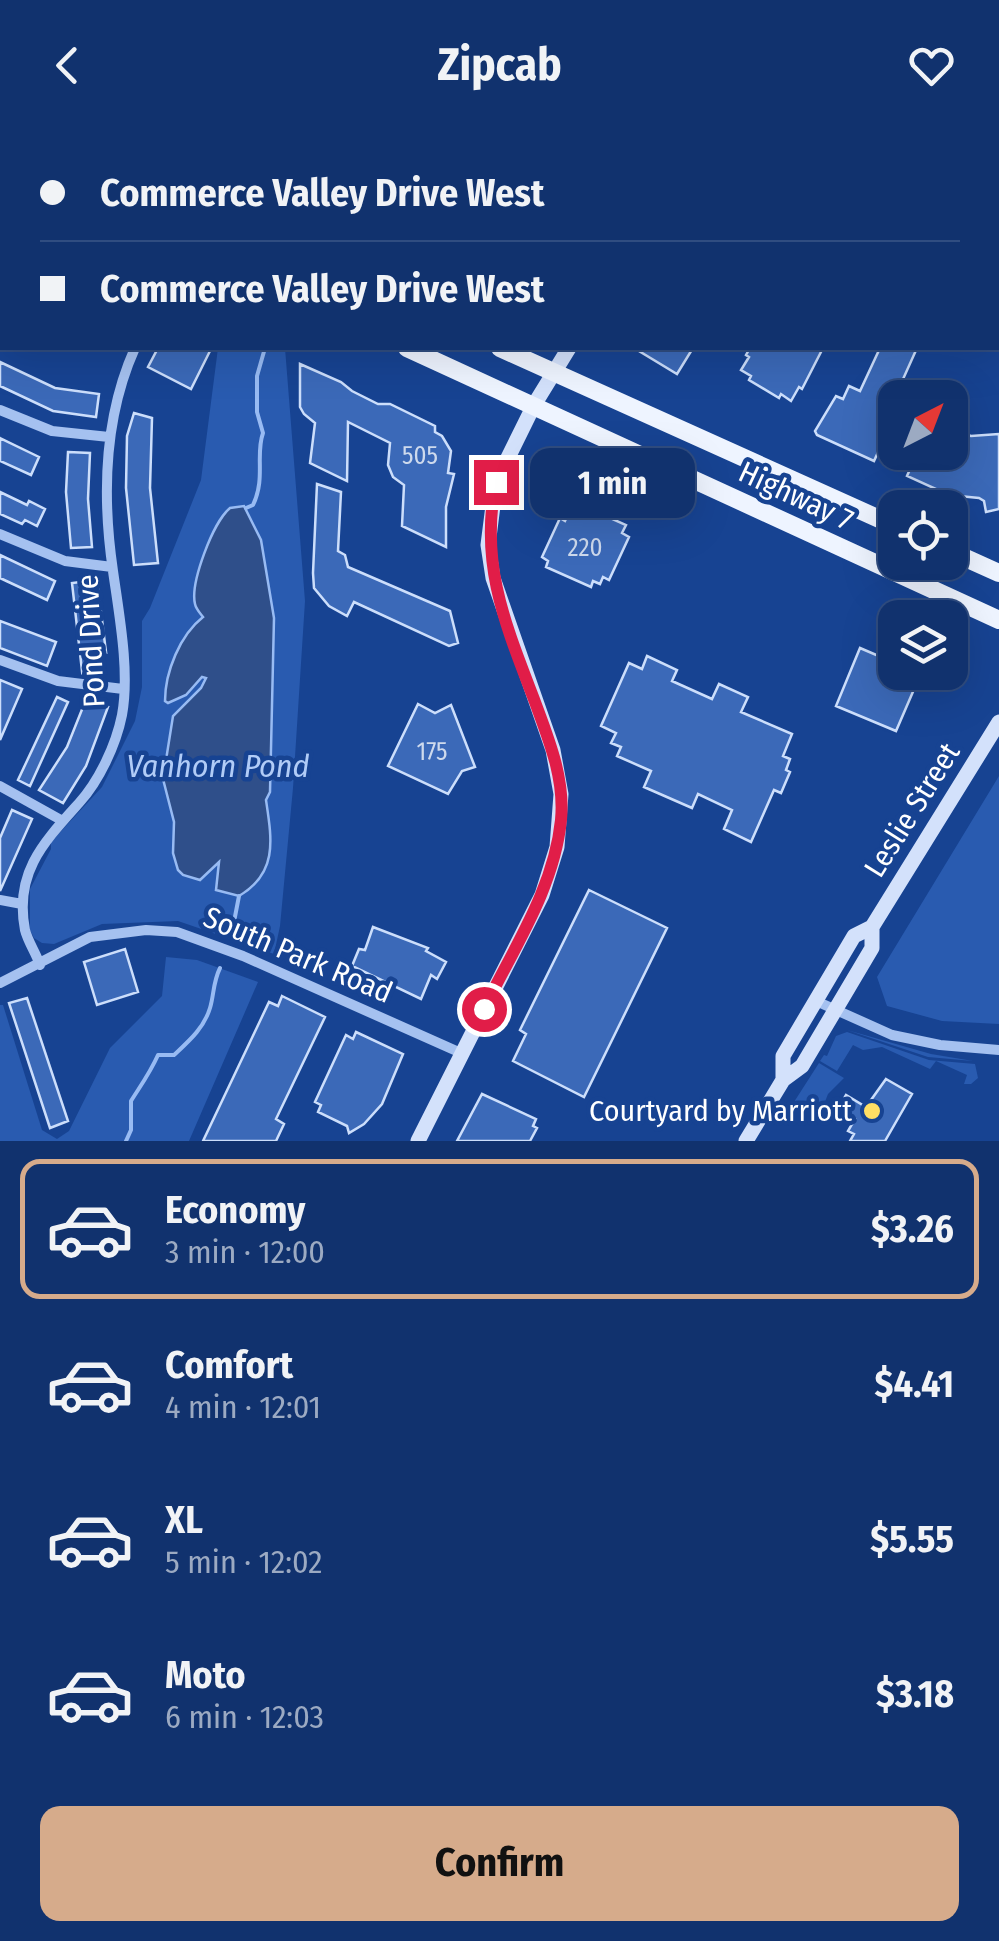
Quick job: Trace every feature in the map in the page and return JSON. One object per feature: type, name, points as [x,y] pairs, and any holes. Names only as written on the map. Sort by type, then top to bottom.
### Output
[{"type":"main road","name":"Highway 7","points":[[412,350],[538,398],[999,620]]},
{"type":"main road","name":"Highway 7","points":[[505,350],[878,518]]},
{"type":"main road","points":[[968,559],[999,573]]},
{"type":"street","name":"Pond Drive","points":[[22,904],[24,886],[37,855],[102,769],[122,716],[118,600],[112,567],[109,437],[122,379],[135,350]]},
{"type":"street","points":[[418,1141],[542,894],[562,817],[553,750],[511,635],[491,570],[488,544],[496,482],[538,398],[568,350]]},
{"type":"street","points":[[0,410],[52,431],[109,437]]},
{"type":"street","points":[[0,534],[66,561],[112,567]]},
{"type":"street","points":[[0,660],[58,681],[123,690]]},
{"type":"street","name":"Leslie Street","points":[[783,1080],[783,1056],[854,936],[872,927],[999,722]]},
{"type":"street","points":[[0,786],[61,820]]},
{"type":"street","points":[[0,900],[22,904],[26,934],[40,964]]},
{"type":"street","name":"Leslie Street","points":[[746,1141],[783,1080],[802,1066],[872,948],[872,927]]},
{"type":"street","name":"South Park Road","points":[[0,983],[90,937],[146,930],[177,932],[231,950],[461,1054]]},
{"type":"street","points":[[816,1001],[892,1034],[940,1045],[999,1050]]},
{"type":"shaded area","points":[[218,350],[285,350],[305,601],[293,788],[274,954],[178,921],[102,924],[54,944],[42,943],[30,930],[30,889],[51,842],[102,787],[135,721],[142,687],[142,621],[201,480]]},
{"type":"shaded area","points":[[999,776],[999,1024],[942,1021],[887,1006],[877,977]]},
{"type":"shaded area","points":[[166,957],[197,960],[258,982],[189,1141],[0,1141],[0,1005],[42,1130],[57,1139],[69,1131],[110,1048],[162,996]]},
{"type":"shaded area","points":[[847,1030],[931,1054],[973,1061],[928,1057]]},
{"type":"shaded area","points":[[847,1032],[929,1060],[975,1064],[978,1078],[964,1084],[967,1075],[936,1061],[930,1069],[882,1047],[863,1050],[853,1045],[837,1071],[820,1061],[827,1056],[836,1036]]},
{"type":"shaded area","points":[[819,1063],[844,1078],[828,1094],[819,1117],[794,1102]]},
{"type":"water","name":"Vanhorn Pond","points":[[244,506],[261,540],[274,618],[270,792],[266,800],[269,854],[261,877],[239,896],[216,890],[219,862],[200,880],[178,870],[173,853],[174,822],[163,779],[173,716],[206,678],[202,677],[186,695],[165,701],[175,655],[203,617],[194,594],[199,568],[223,515],[230,508]]},
{"type":"building","points":[[157,350],[210,351],[191,389],[148,367]]},
{"type":"building","points":[[637,350],[692,350],[677,374]]},
{"type":"building","points":[[749,350],[822,350],[802,389],[799,387],[791,401],[749,380],[751,376],[741,370],[749,357]]},
{"type":"building","points":[[879,350],[916,350],[903,380],[878,380],[878,452],[874,461],[815,431],[836,396],[843,399],[849,386],[860,391]]},
{"type":"building","points":[[0,362],[55,388],[99,394],[96,417],[53,411],[0,386]]},
{"type":"building","points":[[300,364],[378,404],[390,404],[435,426],[435,432],[451,451],[448,473],[454,474],[446,507],[446,547],[402,526],[404,485],[393,477],[388,465],[390,443],[348,422],[347,481],[310,463],[315,423],[300,407]]},
{"type":"building","points":[[134,413],[152,418],[150,488],[158,563],[134,565],[126,488],[127,436]]},
{"type":"building","points":[[999,434],[999,509],[986,512],[984,501],[968,497],[968,490],[938,490],[907,476],[910,470],[968,470],[968,435]]},
{"type":"building","points":[[0,438],[39,457],[31,475],[0,461]]},
{"type":"building","points":[[68,452],[90,453],[92,547],[71,548],[66,492]]},
{"type":"building","points":[[317,484],[341,492],[338,551],[345,555],[348,567],[450,611],[458,643],[449,646],[354,602],[347,616],[329,606],[314,588]]},
{"type":"building","points":[[0,492],[45,509],[37,526],[0,514]]},
{"type":"building","points":[[571,508],[585,514],[588,508],[626,525],[622,533],[629,537],[609,580],[603,577],[600,584],[593,581],[591,587],[546,567],[548,561],[542,557],[560,518],[565,521]]},
{"type":"building","points":[[0,555],[55,581],[47,600],[0,578]]},
{"type":"building","points":[[97,580],[106,652],[94,647],[82,671],[72,583]]},
{"type":"building","points":[[0,621],[56,642],[47,666],[0,648]]},
{"type":"building","points":[[860,648],[878,656],[878,690],[914,690],[896,731],[836,706]]},
{"type":"building","points":[[647,656],[677,670],[672,681],[712,699],[719,684],[748,697],[741,712],[792,734],[783,756],[790,759],[786,770],[790,772],[781,793],[774,790],[751,842],[724,829],[732,810],[698,794],[692,808],[644,787],[651,771],[617,756],[621,747],[611,743],[616,733],[601,726],[629,663],[642,669]]},
{"type":"building","points":[[0,680],[22,689],[0,740]]},
{"type":"building","points":[[57,697],[68,702],[30,786],[18,780]]},
{"type":"building","points":[[85,702],[108,707],[86,766],[63,803],[39,790],[67,747]]},
{"type":"building","points":[[418,704],[435,713],[451,705],[475,767],[462,771],[448,794],[388,766]]},
{"type":"building","points":[[12,810],[32,819],[0,891],[0,838]]},
{"type":"building","points":[[589,890],[667,928],[584,1097],[513,1061],[526,1034],[520,1030]]},
{"type":"building","points":[[373,927],[428,948],[426,951],[446,962],[437,979],[431,975],[421,999],[352,966],[359,949],[365,950]]},
{"type":"building","points":[[125,949],[138,992],[97,1005],[84,962]]},
{"type":"building","points":[[282,996],[325,1017],[276,1119],[284,1124],[276,1141],[203,1141],[269,1002],[278,1006]]},
{"type":"building","points":[[27,998],[68,1121],[50,1128],[9,1003]]},
{"type":"building","points":[[356,1032],[403,1054],[382,1104],[364,1124],[349,1133],[347,1126],[318,1112],[321,1105],[315,1102],[346,1035],[353,1039]]},
{"type":"building","name":"Courtyard by Marriott","points":[[886,1079],[912,1094],[885,1141],[850,1141],[854,1134],[848,1131],[855,1119],[838,1109],[846,1095],[866,1107]]},
{"type":"building","points":[[482,1094],[536,1119],[533,1126],[537,1128],[530,1141],[457,1141]]},
{"type":"waterway","points":[[246,508],[253,505],[259,485],[263,433],[257,412],[257,376],[264,350]]},
{"type":"waterway","points":[[233,927],[239,896]]},
{"type":"waterway","points":[[126,1141],[131,1130],[131,1101],[158,1055],[174,1055],[200,1028],[210,1008],[220,968]]},
{"type":"place","name":"Courtyard by Marriott","points":[[872,1111]]},
{"type":"route","points":[[484,1009],[542,894],[562,817],[553,750],[491,570],[489,526],[496,482]]}]
